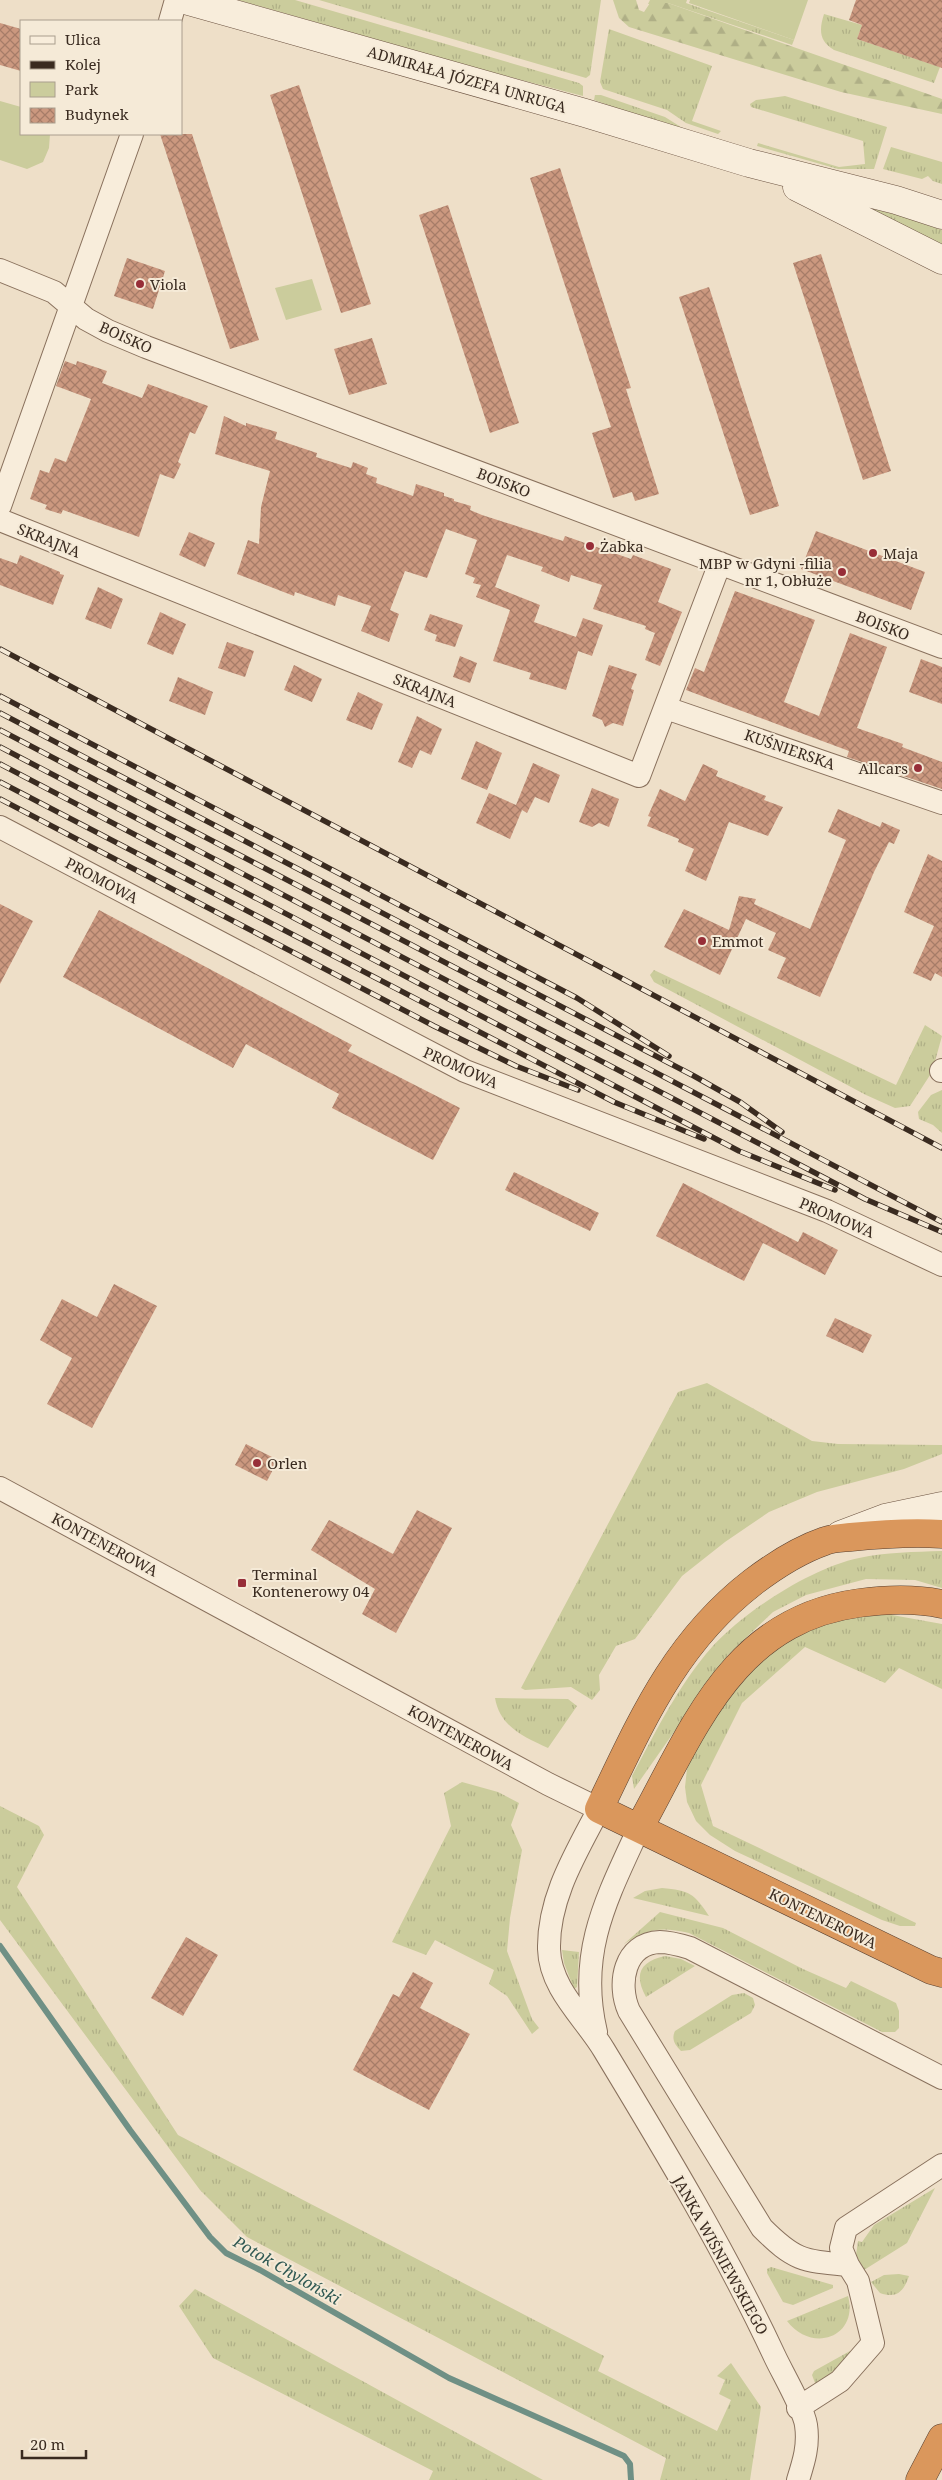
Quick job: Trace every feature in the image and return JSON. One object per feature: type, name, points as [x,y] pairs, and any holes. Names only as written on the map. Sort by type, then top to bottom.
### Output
[{"type":"highway","points":[[599,1809],[644,1715],[665,1679],[700,1631],[735,1596],[775,1566],[826,1540],[885,1534],[942,1534]]},
{"type":"highway","points":[[639,1828],[692,1729],[721,1684],[744,1658],[774,1633],[802,1618],[839,1605],[888,1599],[922,1600],[942,1604]]},
{"type":"highway","name":"KONTENEROWA","points":[[599,1809],[938,1974]]},
{"type":"highway","points":[[920,2480],[942,2438]]},
{"type":"street","points":[[170,20],[176,0]]},
{"type":"street","name":"ADMIRAŁA JÓZEFA UNRUGA","points":[[185,0],[585,113],[749,163],[896,200],[942,215]]},
{"type":"street","points":[[0,506],[132,135]]},
{"type":"street","name":"ADMIRAŁA JÓZEFA UNRUGA","points":[[749,163],[942,260]]},
{"type":"street","name":"BOISKO","points":[[0,270],[54,292],[86,319],[108,331],[146,347],[942,647]]},
{"type":"street","name":"SKRAJNA","points":[[0,520],[639,776],[720,563]]},
{"type":"street","name":"KUŚNIERSKA","points":[[666,708],[942,803]]},
{"type":"street","name":"PROMOWA","points":[[0,826],[465,1071],[827,1211],[942,1265]]},
{"type":"street","name":"KONTENEROWA","points":[[0,1488],[548,1784],[599,1809]]},
{"type":"street","points":[[826,1540],[885,1518],[942,1506]]},
{"type":"street","name":"JANKA WIŚNIEWSKIEGO","points":[[599,1809],[567,1871],[555,1902],[549,1951],[554,1971],[561,1989],[598,2040],[686,2191],[753,2312],[806,2424],[807,2453],[798,2480]]},
{"type":"street","name":"JANKA WIŚNIEWSKIEGO","points":[[598,2040],[590,2004],[589,1986],[596,1929],[610,1892],[639,1828]]},
{"type":"street","points":[[848,2266],[805,2261],[781,2247],[762,2228],[629,2011],[622,1988],[627,1966],[642,1946],[658,1942],[672,1942],[690,1948],[942,2078]]},
{"type":"street","points":[[798,2408],[840,2381],[873,2343],[858,2281],[848,2266],[841,2248],[846,2228],[942,2165]]},
{"type":"green space","points":[[238,0],[295,0],[579,83],[583,86],[583,96],[472,67]]},
{"type":"green space","points":[[319,0],[601,0],[590,75],[586,78]]},
{"type":"green space","points":[[613,0],[636,0],[639,10],[644,12],[650,3],[668,3],[942,99],[942,114],[841,92],[629,27],[619,18]]},
{"type":"green space","points":[[650,0],[687,0],[686,3],[794,40],[792,45],[668,3],[648,4]]},
{"type":"green space","points":[[690,0],[808,0],[794,40],[689,3]]},
{"type":"green space","points":[[824,14],[862,25],[857,39],[940,67],[934,83],[829,47],[823,39],[821,30]]},
{"type":"green space","points":[[609,29],[712,66],[692,121],[721,131],[718,134],[686,123],[667,110],[603,89],[600,82]]},
{"type":"green space","points":[[595,95],[601,95],[665,117],[684,129],[683,132],[594,100]]},
{"type":"green space","points":[[785,96],[887,127],[874,169],[838,169],[757,146],[758,143],[839,167],[865,164],[863,141],[751,107],[750,104],[756,100]]},
{"type":"green space","points":[[0,101],[20,107],[20,135],[50,135],[49,148],[43,162],[27,169],[0,160]]},
{"type":"green space","points":[[891,147],[942,162],[942,184],[933,181],[928,176],[922,179],[883,169]]},
{"type":"green space","points":[[851,199],[942,230],[942,249]]},
{"type":"green space","points":[[312,279],[322,310],[286,320],[275,288]]},
{"type":"green space","points":[[654,970],[896,1085],[925,1025],[942,1036],[932,1072],[910,1106],[895,1108],[866,1095],[654,982],[650,975]]},
{"type":"green space","points":[[942,1090],[942,1133],[933,1125],[919,1119],[918,1112],[931,1095]]},
{"type":"green space","points":[[707,1383],[812,1441],[838,1444],[942,1445],[942,1454],[904,1469],[817,1492],[769,1512],[725,1542],[682,1576],[635,1639],[616,1646],[599,1675],[600,1690],[592,1700],[571,1687],[525,1690],[521,1688],[678,1392]]},
{"type":"green space","points":[[942,1551],[942,1588],[915,1580],[866,1579],[806,1595],[773,1612],[728,1655],[634,1789],[632,1776],[678,1693],[712,1647],[742,1619],[800,1581],[840,1563],[879,1555]]},
{"type":"green space","points":[[892,1610],[892,1615],[942,1624],[942,1689],[899,1668],[885,1683],[805,1647],[742,1703],[701,1785],[713,1826],[916,1923],[915,1926],[900,1926],[882,1920],[735,1851],[710,1835],[696,1821],[687,1802],[685,1787],[687,1769],[692,1756],[724,1703],[772,1649],[830,1620]]},
{"type":"green space","points":[[495,1698],[568,1699],[577,1706],[548,1748],[514,1730],[502,1716]]},
{"type":"green space","points":[[462,1782],[498,1792],[519,1803],[511,1825],[522,1850],[510,1918],[507,1951],[532,2019],[539,2028],[532,2034],[507,1996],[489,1984],[494,1970],[435,1940],[426,1955],[392,1942],[451,1826],[444,1793]]},
{"type":"green space","points":[[0,1806],[39,1826],[44,1835],[17,1887],[178,2135],[604,2356],[598,2371],[717,2431],[731,2400],[719,2394],[725,2380],[717,2376],[731,2363],[761,2407],[750,2480],[660,2480],[666,2458],[247,2237],[200,2190],[0,1920]]},
{"type":"green space","points":[[662,1888],[679,1890],[690,1894],[700,1903],[709,1916],[633,1898],[645,1891]]},
{"type":"green space","points":[[660,1912],[723,1928],[803,1969],[846,1988],[851,1981],[896,2003],[899,2011],[899,2028],[895,2032],[882,2032],[689,1933],[656,1930],[624,1944]]},
{"type":"green space","points":[[562,1950],[579,1952],[577,1987],[574,1989],[564,1963]]},
{"type":"green space","points":[[665,1956],[681,1959],[695,1966],[646,1997],[640,1982],[642,1970],[650,1961]]},
{"type":"green space","points":[[744,1993],[753,1998],[755,2005],[751,2013],[690,2050],[681,2051],[674,2042],[675,2031],[732,1995]]},
{"type":"green space","points":[[935,2188],[907,2243],[864,2270],[856,2255],[858,2241],[862,2242],[874,2225]]},
{"type":"green space","points":[[771,2267],[833,2285],[833,2288],[793,2305],[783,2302],[767,2273],[767,2269]]},
{"type":"green space","points":[[899,2274],[909,2276],[902,2290],[895,2294],[886,2295],[880,2293],[871,2282],[884,2275]]},
{"type":"green space","points":[[195,2289],[543,2480],[429,2480],[433,2471],[213,2358],[179,2306]]},
{"type":"green space","points":[[848,2296],[850,2310],[847,2322],[840,2331],[831,2336],[809,2337],[797,2331],[787,2321]]},
{"type":"green space","points":[[850,2351],[854,2353],[822,2385],[815,2383],[812,2375],[814,2371]]},
{"type":"building","points":[[856,0],[942,0],[942,68],[857,39],[862,25],[849,20]]},
{"type":"building","points":[[0,23],[20,29],[20,71],[0,65]]},
{"type":"building","points":[[299,85],[371,304],[341,313],[270,95]]},
{"type":"building","points":[[192,134],[259,340],[230,349],[160,135]]},
{"type":"building","points":[[560,168],[631,388],[626,389],[659,494],[635,501],[632,492],[613,498],[592,433],[611,427],[530,178]]},
{"type":"building","points":[[448,205],[519,423],[490,433],[419,215]]},
{"type":"building","points":[[821,254],[891,471],[863,480],[793,263]]},
{"type":"building","name":"Viola","points":[[127,258],[165,271],[153,309],[114,296]]},
{"type":"building","points":[[709,287],[779,506],[750,515],[679,297]]},
{"type":"building","points":[[372,338],[387,384],[349,395],[334,349]]},
{"type":"building","points":[[65,361],[76,365],[77,361],[107,371],[102,383],[142,398],[148,384],[208,406],[195,434],[190,432],[178,462],[181,464],[174,479],[160,474],[139,537],[63,510],[61,514],[45,509],[47,505],[30,499],[40,470],[49,473],[55,458],[66,462],[91,399],[56,386]]},
{"type":"building","points":[[224,416],[246,426],[246,423],[277,432],[275,439],[317,453],[316,457],[351,468],[353,462],[368,468],[366,474],[377,478],[376,483],[413,496],[416,484],[444,493],[444,496],[471,506],[470,510],[482,515],[563,541],[565,536],[631,559],[633,555],[671,569],[658,602],[682,612],[660,666],[645,660],[655,633],[645,629],[646,626],[593,609],[602,585],[571,575],[569,582],[541,571],[543,567],[507,555],[495,587],[540,605],[534,622],[576,637],[583,618],[603,625],[592,656],[578,651],[566,690],[529,679],[531,673],[493,661],[510,610],[476,597],[481,585],[473,583],[475,578],[465,574],[477,540],[446,529],[427,578],[405,571],[390,610],[399,614],[389,642],[361,631],[371,606],[338,595],[335,606],[295,592],[294,596],[237,574],[248,540],[259,544],[261,507],[270,471],[215,454]]},
{"type":"building","points":[[816,531],[925,572],[911,610],[801,569]]},
{"type":"building","points":[[189,532],[215,543],[205,567],[179,555]]},
{"type":"building","points":[[20,555],[64,575],[53,605],[0,585],[0,558],[17,564]]},
{"type":"building","points":[[98,587],[123,599],[111,629],[85,619]]},
{"type":"building","points":[[735,591],[815,620],[784,702],[819,716],[850,633],[887,647],[857,728],[903,744],[902,747],[942,762],[942,789],[847,757],[849,751],[686,690],[695,668],[704,672]]},
{"type":"building","points":[[160,612],[186,624],[173,655],[147,644]]},
{"type":"building","points":[[430,614],[463,625],[455,647],[435,641],[437,635],[424,630]]},
{"type":"building","points":[[227,642],[254,651],[245,677],[218,668]]},
{"type":"building","points":[[460,656],[477,663],[470,683],[453,677]]},
{"type":"building","points":[[921,659],[942,667],[942,704],[909,692]]},
{"type":"building","points":[[294,665],[322,679],[312,702],[284,690]]},
{"type":"building","points":[[609,665],[637,674],[631,689],[634,690],[623,726],[613,723],[605,727],[602,720],[592,716]]},
{"type":"building","points":[[178,677],[213,692],[205,715],[169,701]]},
{"type":"building","points":[[358,692],[383,704],[372,730],[346,720]]},
{"type":"building","points":[[417,716],[442,729],[431,755],[420,750],[412,768],[398,762]]},
{"type":"building","points":[[476,741],[502,753],[487,790],[461,779]]},
{"type":"building","points":[[533,763],[560,775],[549,803],[535,797],[527,813],[522,810],[510,839],[476,823],[489,793],[516,805]]},
{"type":"building","points":[[703,764],[718,771],[716,776],[766,796],[764,800],[783,807],[768,836],[729,822],[706,881],[685,871],[694,849],[678,842],[679,839],[647,826],[651,817],[648,816],[660,789],[685,801]]},
{"type":"building","points":[[592,788],[619,799],[609,827],[599,823],[592,827],[579,822]]},
{"type":"building","points":[[838,809],[880,827],[882,822],[900,830],[894,844],[889,842],[874,872],[820,997],[777,978],[786,958],[768,950],[776,933],[746,919],[720,975],[664,947],[684,909],[729,930],[739,896],[756,899],[754,904],[810,929],[846,840],[828,832]]},
{"type":"building","points":[[928,854],[942,861],[942,977],[935,973],[931,981],[913,973],[934,926],[904,912]]},
{"type":"building","points":[[0,904],[33,921],[0,984]]},
{"type":"building","points":[[99,910],[352,1045],[348,1051],[460,1108],[433,1160],[332,1108],[339,1094],[246,1044],[233,1068],[63,977]]},
{"type":"building","points":[[514,1172],[599,1213],[590,1231],[505,1190]]},
{"type":"building","points":[[683,1183],[798,1242],[803,1232],[838,1250],[825,1275],[763,1243],[744,1281],[656,1236]]},
{"type":"building","points":[[114,1284],[157,1306],[92,1428],[47,1404],[72,1358],[40,1340],[62,1299],[97,1317]]},
{"type":"building","points":[[835,1318],[872,1335],[863,1353],[826,1336]]},
{"type":"building","name":"Orlen","points":[[246,1444],[278,1460],[267,1481],[235,1465]]},
{"type":"building","points":[[417,1510],[452,1528],[396,1633],[362,1614],[375,1589],[311,1550],[329,1520],[393,1554]]},
{"type":"building","points":[[186,1937],[218,1955],[183,2016],[151,1998]]},
{"type":"building","points":[[413,1972],[433,1983],[420,2008],[470,2034],[429,2110],[353,2070],[393,1994],[399,1997]]},
{"type":"waterway","name":"Potok Chyloński","points":[[0,1946],[130,2130],[210,2237],[226,2253],[260,2270],[449,2378],[624,2456],[630,2464],[631,2480]]},
{"type":"railway","points":[[0,649],[942,1148]]},
{"type":"railway","points":[[0,696],[577,998],[669,1056]]},
{"type":"railway","points":[[0,713],[694,1076],[740,1102],[782,1132]]},
{"type":"railway","points":[[0,730],[942,1222]]},
{"type":"railway","points":[[0,747],[865,1199],[942,1232]]},
{"type":"railway","points":[[0,764],[739,1151],[835,1190]]},
{"type":"railway","points":[[0,782],[614,1102],[704,1139]]},
{"type":"railway","points":[[0,799],[434,1026],[516,1066],[578,1090]]},
{"type":"place","name":"Viola","points":[[140,284]]},
{"type":"place","name":"Żabka","points":[[590,546]]},
{"type":"place","name":"Maja","points":[[873,553]]},
{"type":"place","name":"MBP w Gdyni -filia nr 1, Obłuże","points":[[842,572]]},
{"type":"place","name":"Allcars","points":[[918,768]]},
{"type":"place","name":"Emmot","points":[[702,941]]},
{"type":"place","name":"Orlen","points":[[257,1463]]},
{"type":"place","name":"Terminal Kontenerowy 04","points":[[242,1583]]}]
